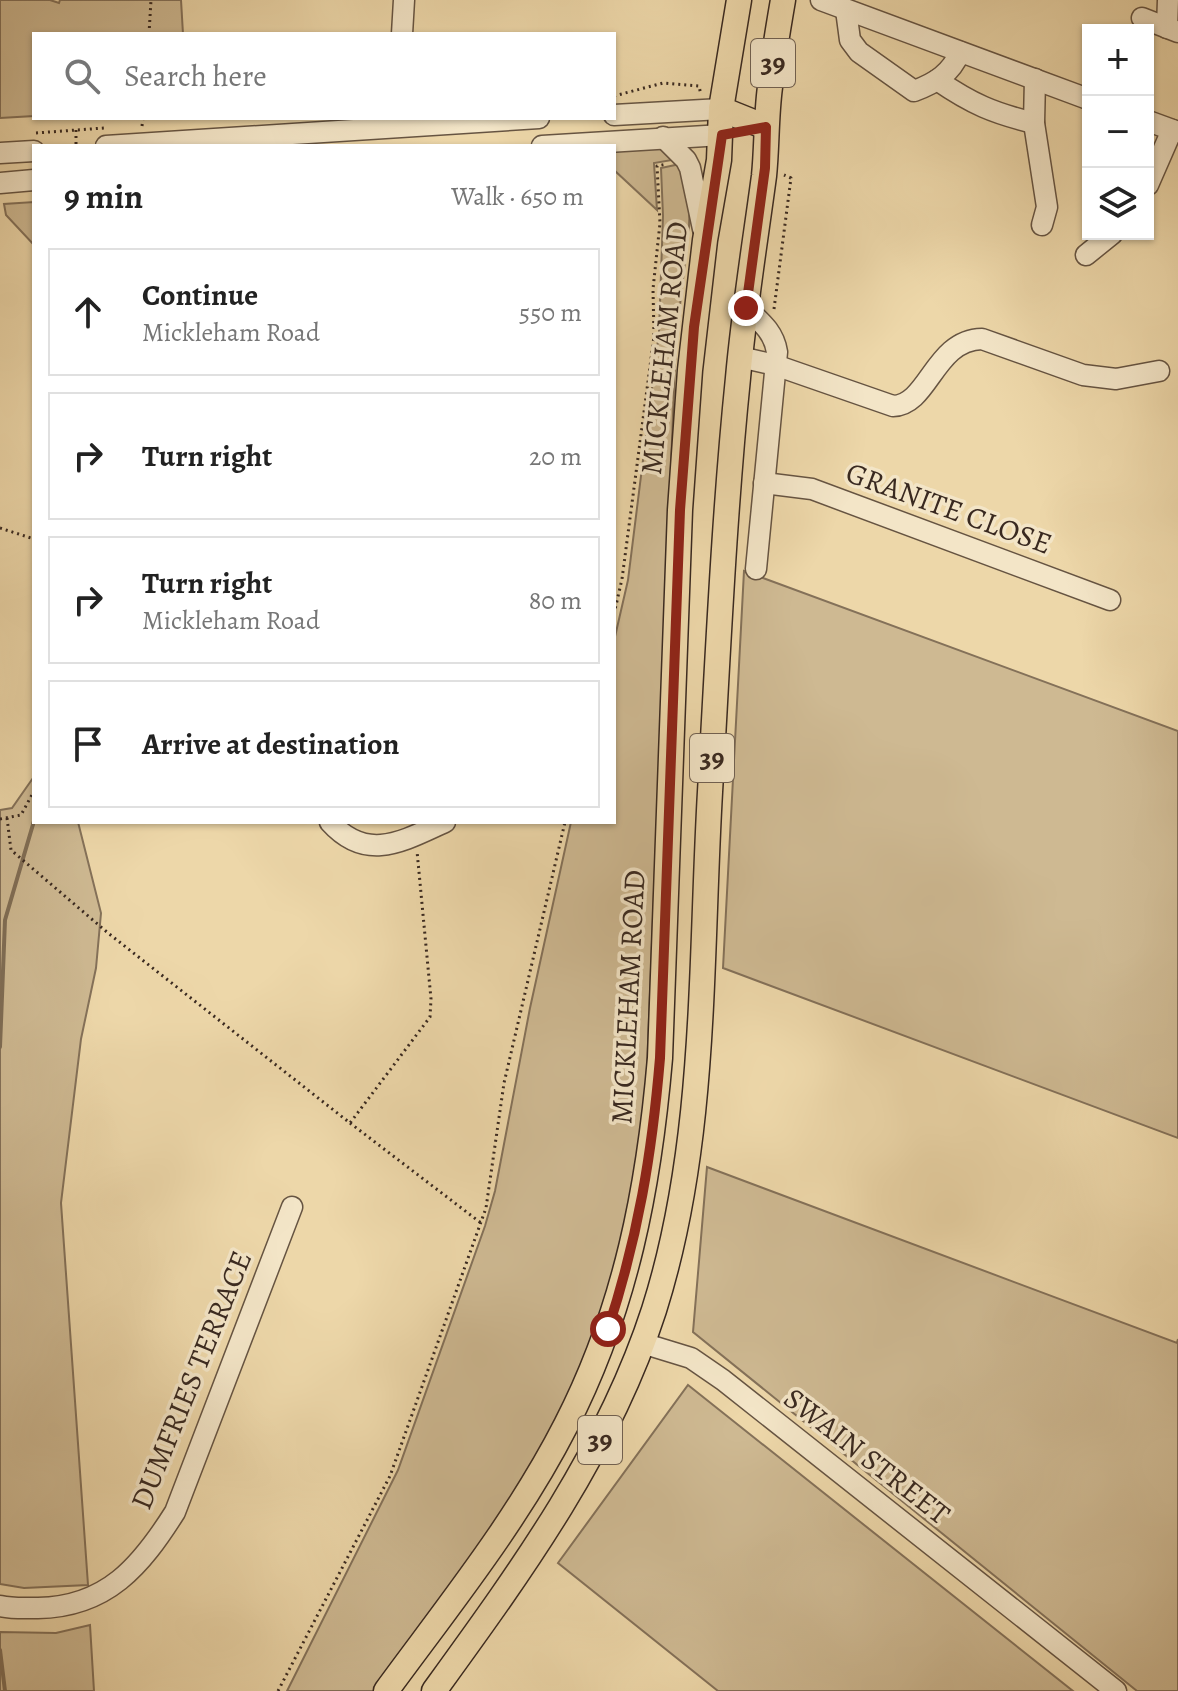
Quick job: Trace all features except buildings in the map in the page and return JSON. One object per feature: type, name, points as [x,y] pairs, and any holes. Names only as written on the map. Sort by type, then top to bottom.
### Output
[{"type":"main road","name":"MICKLEHAM ROAD","points":[[386,1691],[498,1538],[566,1425],[608,1329],[640,1214],[653,1137],[660,1058],[680,510],[690,370],[705,240],[722,135],[711,110],[739,0]]},
{"type":"main road","name":"39","points":[[434,1691],[547,1531],[596,1449],[654,1310],[677,1225],[692,1130],[700,1025],[724,553],[740,357],[783,0]]},
{"type":"main road","points":[[711,110],[766,127]]},
{"type":"main road","points":[[722,135],[766,127]]},
{"type":"street","points":[[402,32],[404,0]]},
{"type":"street","points":[[821,0],[1082,97]]},
{"type":"street","points":[[1142,18],[1172,30],[1168,0]]},
{"type":"street","points":[[846,10],[850,40],[859,52],[914,91],[953,68],[960,52]]},
{"type":"street","points":[[1035,79],[1034,123],[1047,207],[1042,225]]},
{"type":"street","points":[[937,80],[993,113],[1034,123]]},
{"type":"street","points":[[616,115],[711,110]]},
{"type":"street","points":[[142,144],[398,130],[516,120]]},
{"type":"street","points":[[1154,123],[1175,131],[1154,173]]},
{"type":"street","points":[[569,144],[722,135]]},
{"type":"street","points":[[663,137],[686,160],[697,191],[705,240]]},
{"type":"street","points":[[0,153],[32,142]]},
{"type":"street","points":[[0,183],[32,180]]},
{"type":"street","points":[[1086,255],[1105,240]]},
{"type":"street","points":[[724,553],[756,561],[775,365],[775,340],[767,327],[746,308]]},
{"type":"street","points":[[740,357],[775,365],[893,406],[901,406],[913,398],[954,347],[966,339],[982,339],[1083,375],[1116,379],[1159,371]]},
{"type":"street","name":"GRANITE CLOSE","points":[[764,483],[812,489],[1110,600]]},
{"type":"street","points":[[332,824],[348,839],[372,847],[398,844],[441,824]]},
{"type":"street","name":"DUMFRIES TERRACE","points":[[0,1606],[49,1608],[86,1601],[122,1581],[151,1550],[175,1512],[292,1207]]},
{"type":"street","name":"SWAIN STREET","points":[[642,1343],[691,1358],[723,1380],[1116,1691]]},
{"type":"street","points":[[449,1691],[514,1597],[547,1531]]},
{"type":"path","points":[[149,32],[151,0]]},
{"type":"path","points":[[616,95],[663,83],[699,86],[711,110]]},
{"type":"path","points":[[142,126],[143,120]]},
{"type":"path","points":[[32,142],[76,130],[76,144]]},
{"type":"path","points":[[616,605],[654,336],[653,289],[660,223],[657,166],[686,160]]},
{"type":"path","points":[[0,528],[32,538]]},
{"type":"path","points":[[0,819],[21,815],[32,795]]},
{"type":"path","points":[[7,818],[11,850],[31,869],[120,943],[481,1223]]},
{"type":"path","points":[[278,1691],[390,1476],[486,1208],[504,1083],[565,824]]},
{"type":"path","points":[[350,1123],[430,1017],[431,999],[415,836]]},
{"type":"shaded area","points":[[0,0],[50,0],[59,3],[60,0],[181,0],[183,32],[32,32],[32,116],[0,118]]},
{"type":"shaded area","points":[[659,146],[678,159],[654,163],[657,210],[616,172],[616,147]]},
{"type":"shaded area","points":[[680,164],[690,194],[689,227],[676,340],[645,1118],[616,1270],[581,1370],[531,1467],[471,1559],[374,1691],[287,1691],[398,1470],[485,1226],[495,1191],[530,1008],[571,824],[616,824],[616,632],[628,580],[659,332],[663,216],[661,168]]},
{"type":"shaded area","points":[[32,202],[32,243],[6,215],[4,204]]},
{"type":"shaded area","points":[[744,571],[1178,731],[1178,1138],[723,968]]},
{"type":"shaded area","points":[[32,779],[32,824],[79,824],[101,913],[96,968],[81,1039],[61,1203],[88,1585],[24,1588],[0,1584],[0,810],[12,808]]},
{"type":"shaded area","points":[[707,1167],[1177,1343],[1178,1339],[1178,1691],[1137,1691],[693,1332]]},
{"type":"shaded area","points":[[688,1385],[1073,1691],[718,1691],[558,1563]]},
{"type":"shaded area","points":[[90,1625],[94,1691],[0,1691],[0,1632],[56,1633]]},
{"type":"waterway","points":[[0,1047],[5,920],[33,824]]},
{"type":"waterway","points":[[0,1650],[5,1691]]},
{"type":"route","points":[[608,1329],[638,1222],[653,1137],[660,1058],[680,510],[690,370],[705,240],[722,135],[766,127],[765,168],[746,308]]}]
